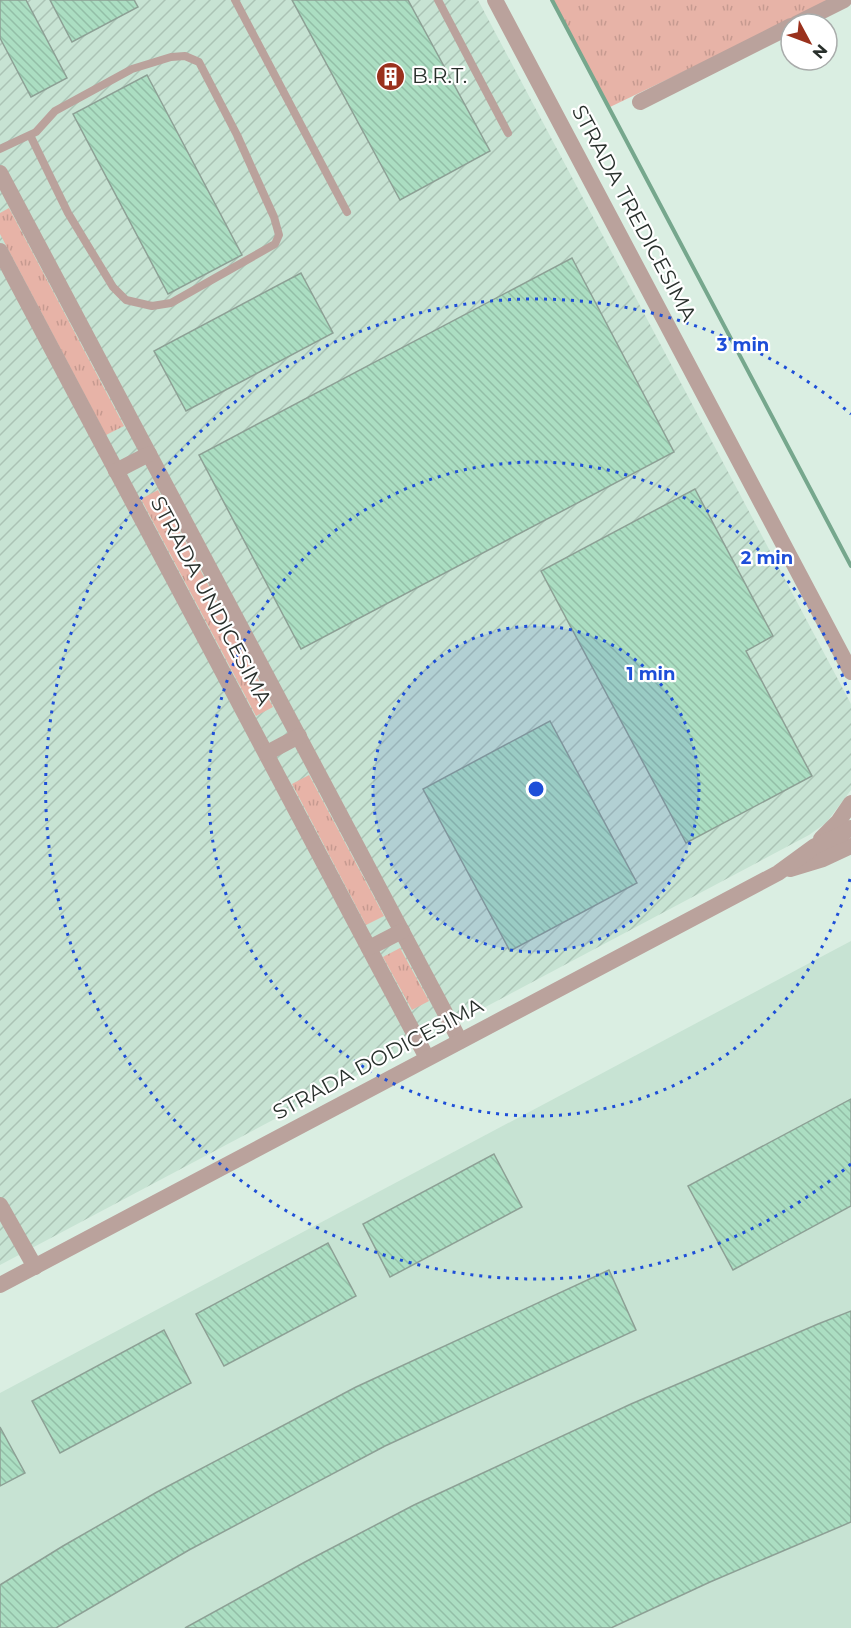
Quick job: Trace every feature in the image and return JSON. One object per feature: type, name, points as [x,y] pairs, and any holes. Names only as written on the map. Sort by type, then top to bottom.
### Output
[{"type":"street","name":"STRADA TREDICESIMA","points":[[495,0],[851,670]]},
{"type":"street","points":[[820,12],[844,0]]},
{"type":"street","points":[[640,102],[779,32]]},
{"type":"street","name":"STRADA UNDICESIMA","points":[[0,173],[460,1041]]},
{"type":"street","name":"STRADA UNDICESIMA","points":[[0,250],[427,1058]]},
{"type":"street","points":[[116,471],[149,454]]},
{"type":"street","points":[[267,753],[299,736]]},
{"type":"street","points":[[778,873],[814,846],[838,822],[851,803]]},
{"type":"street","points":[[814,846],[851,828]]},
{"type":"street","points":[[778,873],[823,859],[851,846]]},
{"type":"street","name":"STRADA DODICESIMA","points":[[0,1285],[778,873]]},
{"type":"street","points":[[369,948],[402,931]]},
{"type":"street","points":[[0,1205],[35,1266]]},
{"type":"lane","points":[[235,0],[347,212]]},
{"type":"lane","points":[[438,0],[508,133]]},
{"type":"lane","points":[[0,149],[36,132],[56,111],[132,69],[171,57],[185,56],[199,62],[237,135],[274,218],[279,235],[275,244],[171,303],[152,306],[126,300],[113,287],[68,213],[30,135]]},
{"type":"shaded area","points":[[0,0],[478,0],[851,704],[851,790],[826,823],[809,835],[0,1265]]},
{"type":"shaded area","points":[[851,941],[851,1628],[0,1628],[0,1393]]},
{"type":"green space","points":[[552,0],[830,0],[808,12],[779,12],[779,26],[610,107]]},
{"type":"green space","points":[[9,208],[124,426],[106,435],[0,234],[0,213]]},
{"type":"green space","points":[[158,490],[273,707],[256,716],[141,499]]},
{"type":"green space","points":[[309,775],[384,916],[366,925],[292,784]]},
{"type":"green space","points":[[400,948],[429,1001],[412,1010],[383,957]]},
{"type":"building","points":[[0,0],[26,0],[67,78],[31,97],[0,38]]},
{"type":"building","points":[[50,0],[134,0],[138,7],[72,42]]},
{"type":"building","name":"B.R.T.","points":[[292,0],[408,0],[490,151],[400,200]]},
{"type":"building","points":[[147,75],[242,255],[168,294],[73,114]]},
{"type":"building","points":[[572,258],[674,452],[301,649],[199,455]]},
{"type":"building","points":[[301,273],[333,333],[186,411],[154,351]]},
{"type":"building","points":[[695,489],[773,636],[746,651],[812,776],[686,843],[541,571]]},
{"type":"building","points":[[550,721],[637,883],[510,951],[423,789]]},
{"type":"building","points":[[851,1099],[851,1206],[733,1270],[688,1186]]},
{"type":"building","points":[[494,1154],[522,1207],[390,1277],[363,1224]]},
{"type":"building","points":[[328,1243],[356,1296],[224,1366],[196,1314]]},
{"type":"building","points":[[609,1270],[636,1330],[385,1446],[189,1550],[56,1628],[0,1628],[0,1585],[63,1546],[157,1492],[356,1387]]},
{"type":"building","points":[[851,1311],[851,1522],[710,1582],[611,1628],[185,1628],[414,1505],[631,1404]]},
{"type":"building","points":[[164,1330],[191,1383],[60,1453],[32,1401]]},
{"type":"building","points":[[0,1427],[25,1473],[0,1486]]},
{"type":"waterway","points":[[552,0],[851,566]]},
{"type":"place","name":"B.R.T.","points":[[391,76]]}]
